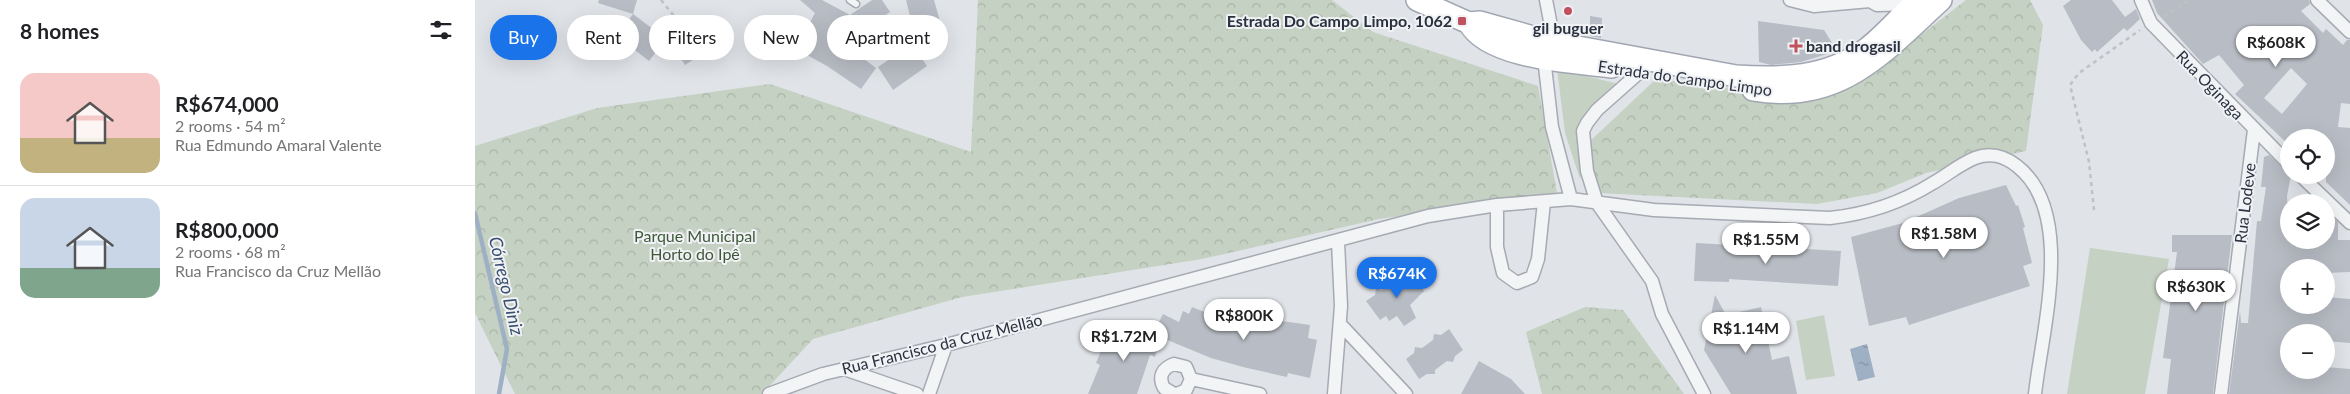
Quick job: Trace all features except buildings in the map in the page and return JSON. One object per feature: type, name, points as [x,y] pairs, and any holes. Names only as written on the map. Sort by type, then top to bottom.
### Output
[{"type":"main road","name":"Estrada do Campo Limpo","points":[[1417,0],[1469,23],[1475,33],[1514,53],[1527,57],[1547,50],[1579,47],[1736,76],[1766,78],[1803,76],[1818,73],[1835,66],[1865,50],[1925,4]]},
{"type":"main road","name":"Estrada do Campo Limpo","points":[[1547,50],[1641,71],[1758,91],[1809,91],[1832,84],[1868,65],[1925,4]]},
{"type":"street","points":[[1547,0],[1552,31],[1547,50],[1552,127],[1571,199]]},
{"type":"street","points":[[1790,0],[1814,3],[1870,1],[1877,5],[1925,4]]},
{"type":"street","name":"Rua Oginaga","points":[[2141,0],[2151,23],[2280,155]]},
{"type":"street","points":[[2317,0],[2350,32]]},
{"type":"street","points":[[1641,71],[1597,110],[1583,131],[1587,171],[1597,203],[1652,281],[1662,314],[1704,394]]},
{"type":"street","name":"Rua Lodeve","points":[[2221,394],[2254,130]]},
{"type":"street","name":"Rua Francisco da Cruz Mellão","points":[[769,394],[823,374],[946,345],[1070,310],[1338,242],[1428,216],[1497,205],[1571,199],[1688,212],[1839,217],[1872,210],[1904,200],[1974,159],[1996,155],[2005,158],[2031,179],[2045,210],[2051,235],[2050,281],[2035,394]]},
{"type":"street","points":[[2310,184],[2350,223]]},
{"type":"street","points":[[1497,205],[1497,247],[1503,273],[1517,282],[1532,277],[1538,259],[1544,202]]},
{"type":"street","points":[[1334,394],[1341,325],[1338,242]]},
{"type":"street","points":[[1341,325],[1406,394]]},
{"type":"street","points":[[929,394],[946,345]]},
{"type":"street","points":[[1174,364],[1186,367],[1191,379],[1186,390],[1169,393],[1161,376],[1168,366],[1174,364]]},
{"type":"street","points":[[844,369],[917,394]]},
{"type":"street","points":[[1191,379],[1260,394]]},
{"type":"path","points":[[661,0],[673,15]]},
{"type":"path","points":[[2094,210],[2089,162],[2071,85],[2079,74],[2115,46],[2190,0]]},
{"type":"green space","name":"Parque Municipal Horto do Ipê","points":[[978,0],[1332,0],[1373,32],[1538,86],[1557,193],[1379,219],[1202,259],[962,297],[813,339],[762,394],[515,394],[475,313],[475,146],[597,108],[770,84],[971,152]]},
{"type":"green space","points":[[1966,0],[2030,0],[2043,25],[2026,151],[1926,173],[1877,193],[1817,204],[1599,193],[1588,143],[1656,79],[1812,98],[1854,87]]},
{"type":"green space","points":[[1557,69],[1619,84],[1586,116],[1584,156],[1580,179],[1565,133]]},
{"type":"green space","points":[[2090,248],[2169,259],[2145,394],[2067,394]]},
{"type":"green space","points":[[1585,307],[1623,310],[1684,394],[1542,394],[1526,332]]},
{"type":"green space","points":[[1824,315],[1835,376],[1806,380],[1796,321]]},
{"type":"water","points":[[1867,344],[1875,377],[1858,381],[1850,349]]},
{"type":"waterway","name":"Córrego Diniz","points":[[475,213],[507,349],[499,394]]},
{"type":"place","name":"gil buguer","points":[[1568,11]]},
{"type":"place","name":"Estrada Do Campo Limpo, 1062","points":[[1462,21]]},
{"type":"place","name":"band drogasil","points":[[1796,46]]}]
